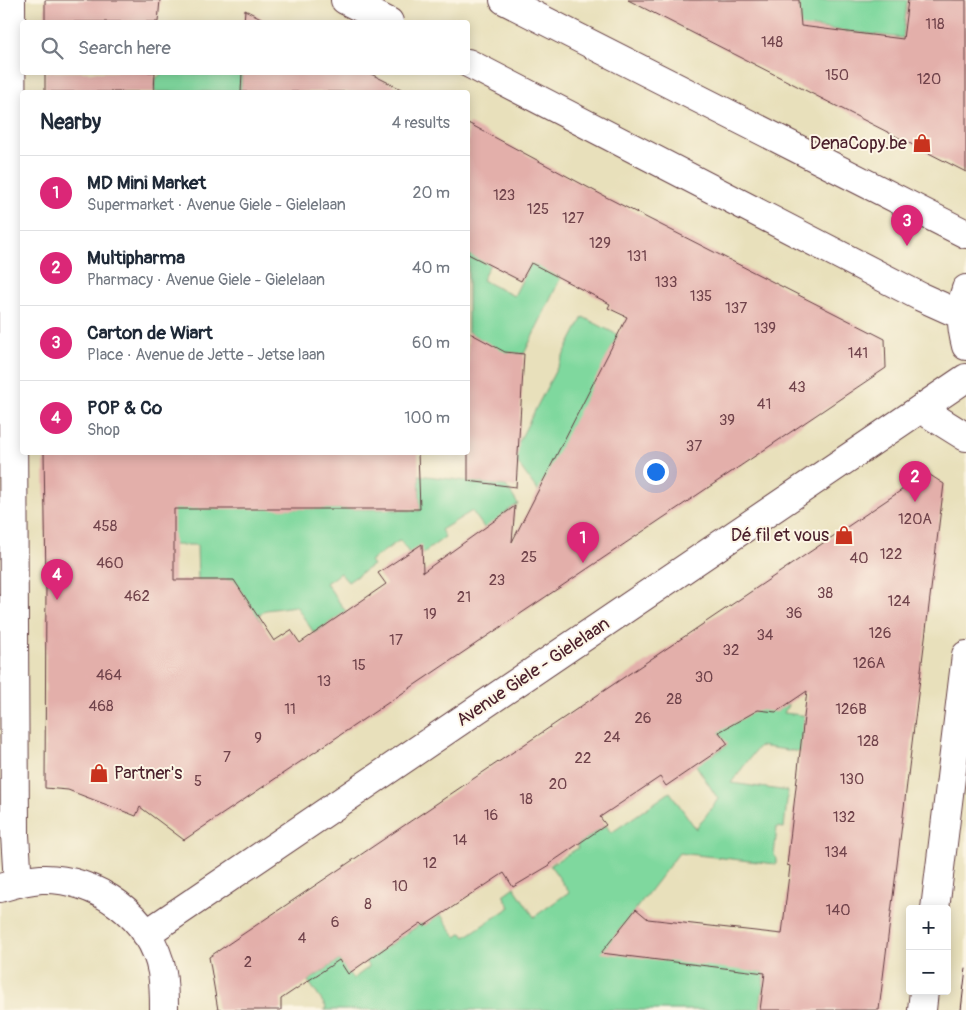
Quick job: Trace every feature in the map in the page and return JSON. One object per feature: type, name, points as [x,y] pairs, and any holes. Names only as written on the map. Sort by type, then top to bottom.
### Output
[{"type":"street","points":[[11,0],[15,835],[9,885],[41,879],[56,880],[86,886],[120,905],[146,934],[155,952],[162,970],[164,1010]]},
{"type":"street","points":[[345,0],[385,20]]},
{"type":"street","points":[[504,0],[966,234]]},
{"type":"street","points":[[470,64],[921,297],[963,302],[962,334],[966,346]]},
{"type":"street","name":"Avenue Giele - Gielelaan","points":[[146,934],[966,378]]},
{"type":"street","points":[[921,409],[966,437]]},
{"type":"street","points":[[935,905],[966,655]]},
{"type":"street","points":[[922,1010],[924,995]]},
{"type":"green space","points":[[799,0],[911,0],[911,2],[907,2],[903,38],[812,27],[801,45]]},
{"type":"green space","points":[[160,75],[242,75],[241,90],[154,90],[155,79]]},
{"type":"green space","points":[[470,235],[482,242],[491,262],[482,280],[514,296],[543,239],[561,277],[524,354],[486,351],[489,344],[470,333]]},
{"type":"green space","points":[[583,317],[618,335],[540,494],[512,455]]},
{"type":"green space","points":[[419,475],[506,486],[518,504],[503,514],[507,520],[488,533],[472,511],[441,530],[445,537],[414,560],[400,540],[370,561],[373,565],[348,582],[340,573],[326,583],[346,612],[314,633],[296,606],[266,610],[258,616],[262,623],[235,583],[235,580],[198,580],[197,545],[164,545],[164,508],[379,509],[420,511]]},
{"type":"green space","points":[[766,671],[788,705],[784,713],[827,718],[822,755],[759,746],[731,783],[788,791],[784,828],[777,827],[774,856],[776,857],[776,864],[679,853],[607,946],[765,973],[760,1010],[324,1010],[326,1007],[308,981],[339,960],[353,979],[369,967],[363,958],[388,946],[422,923],[424,926],[441,915],[456,937],[462,933],[465,937],[510,907],[503,895],[514,887],[534,917],[569,892],[550,865],[578,848],[577,845],[606,825],[611,833],[670,792],[696,829],[718,799],[683,745],[714,754],[727,745],[716,727]]},
{"type":"building","points":[[45,0],[160,0],[158,20],[45,20]]},
{"type":"building","points":[[628,0],[799,0],[801,26],[903,39],[908,0],[966,0],[966,172]]},
{"type":"building","points":[[245,10],[265,20],[244,20]]},
{"type":"building","points":[[45,75],[155,75],[154,90],[45,90]]},
{"type":"building","points":[[242,75],[373,75],[403,90],[241,90]]},
{"type":"building","points":[[470,124],[604,196],[885,339],[886,368],[184,840],[140,807],[136,816],[68,790],[45,788],[46,581],[44,455],[418,455],[420,509],[174,509],[174,580],[234,580],[274,641],[291,630],[300,643],[386,584],[378,573],[422,544],[423,572],[515,506],[512,542],[627,317],[608,308],[610,304],[531,263],[521,281],[470,255]]},
{"type":"building","points":[[470,333],[505,352],[524,354],[516,487],[468,481],[468,455],[470,455]]},
{"type":"building","points":[[927,473],[944,484],[879,1010],[760,1010],[765,973],[601,953],[636,909],[648,919],[782,934],[790,866],[787,865],[807,691],[776,712],[758,710],[719,732],[728,744],[666,786],[660,777],[600,817],[606,825],[550,865],[513,887],[504,873],[424,926],[421,923],[348,974],[339,960],[281,999],[281,1010],[218,1010],[209,957]]},
{"type":"tram line","points":[[961,1010],[966,968]]},
{"type":"place","name":"DenaCopy.be","points":[[922,143]]},
{"type":"place","name":"Carton de Wiart","points":[[907,246]]},
{"type":"place","name":"Multipharma","points":[[915,502]]},
{"type":"place","name":"Dé fil et vous","points":[[844,535]]},
{"type":"place","name":"MD Mini Market","points":[[583,563]]},
{"type":"place","name":"POP & Co","points":[[57,600]]},
{"type":"place","name":"Partner's","points":[[99,773]]}]
